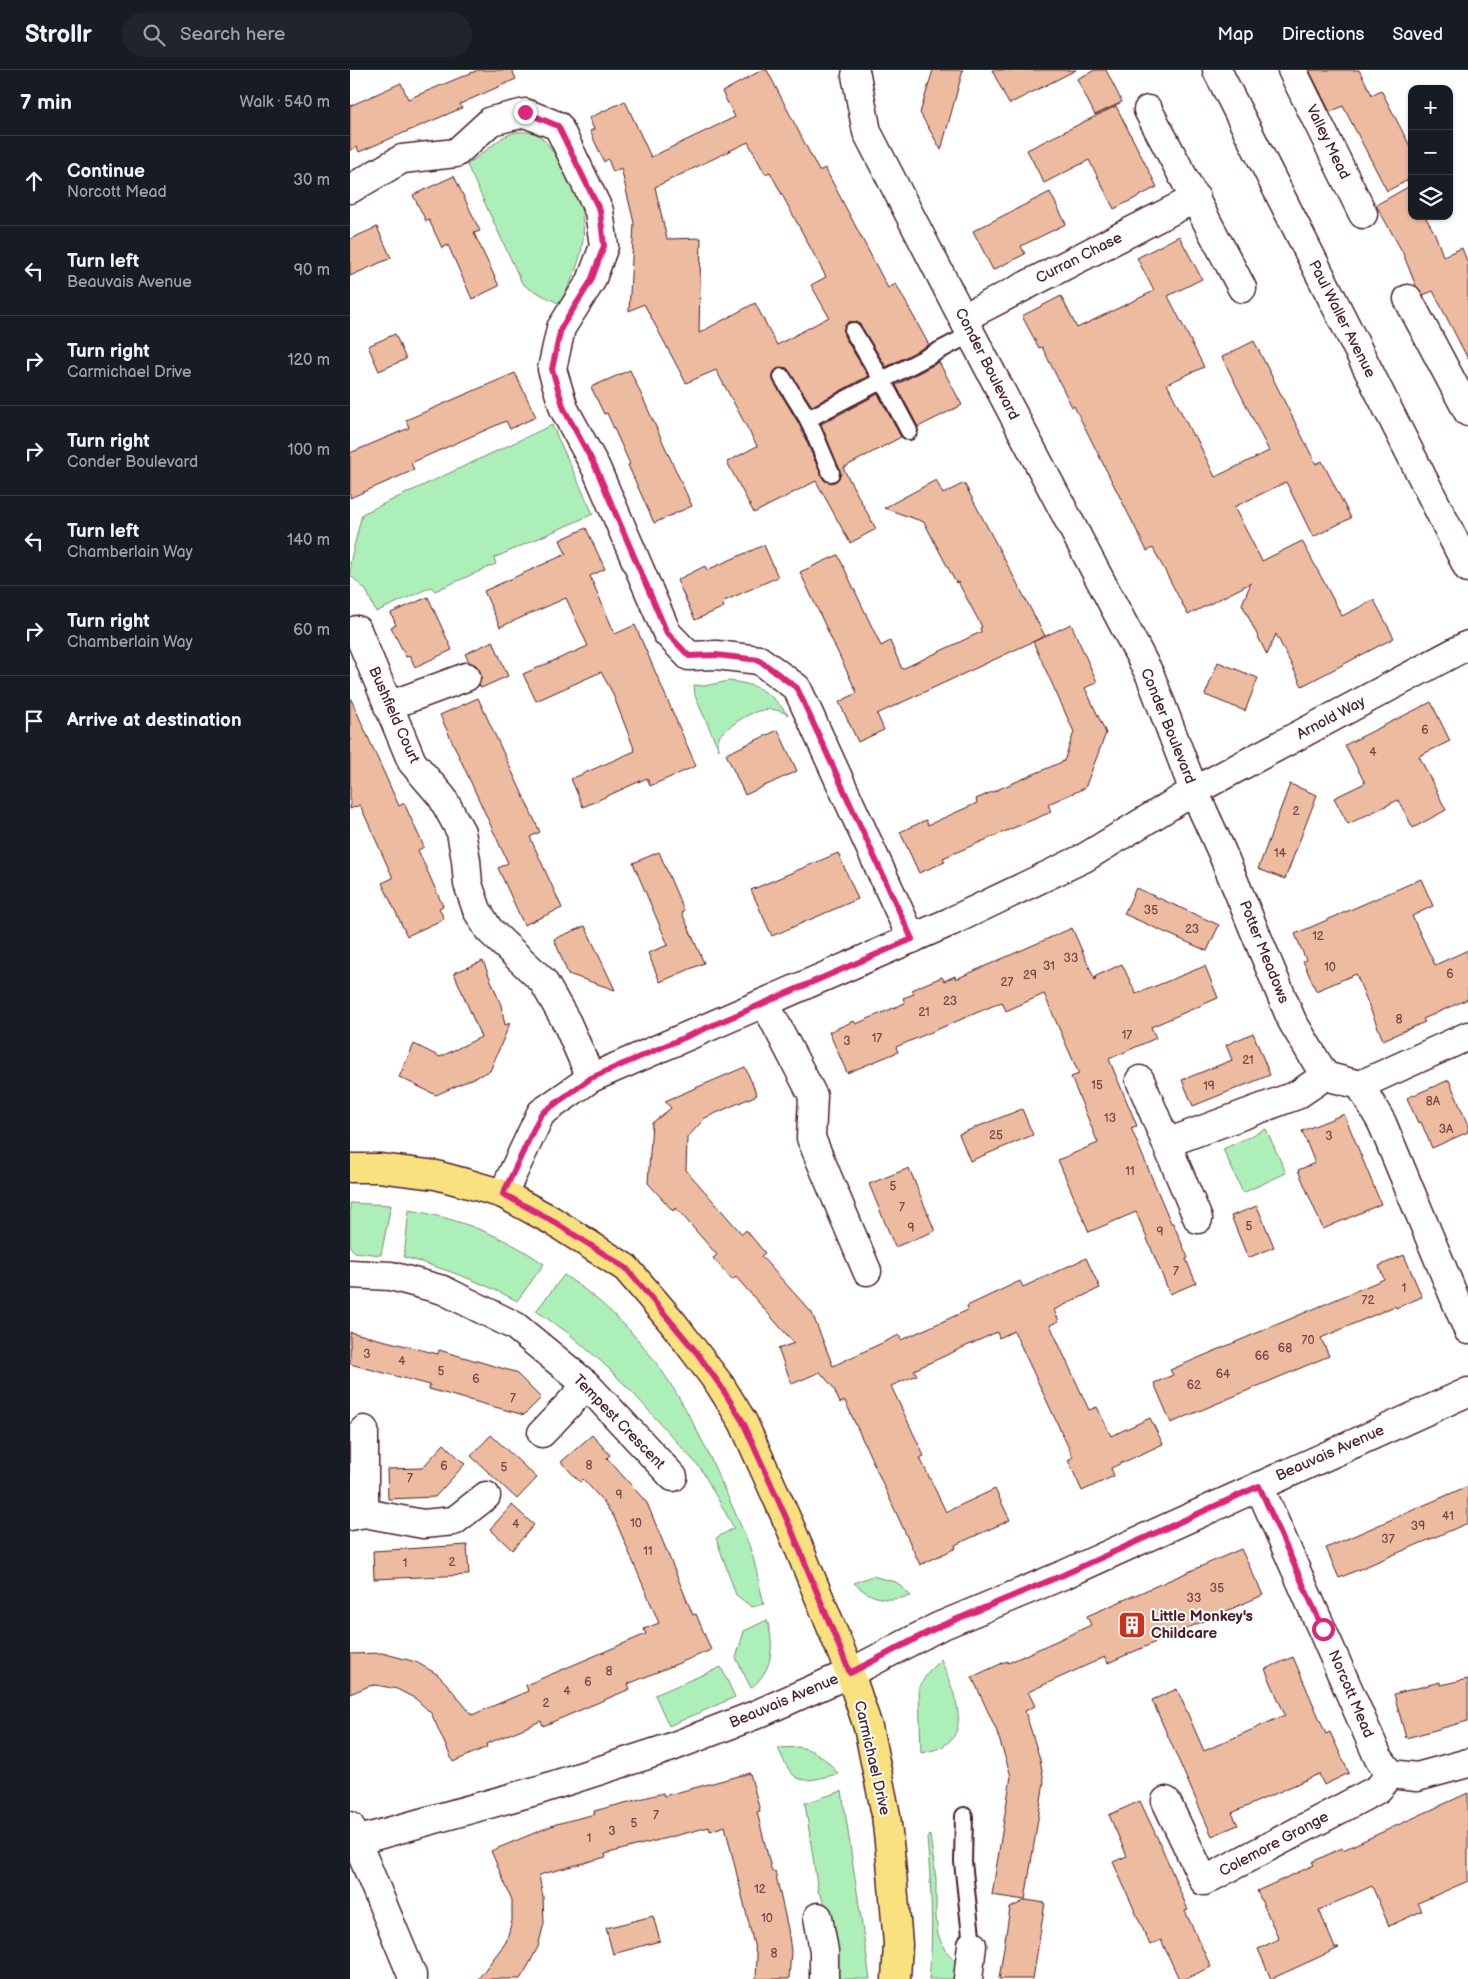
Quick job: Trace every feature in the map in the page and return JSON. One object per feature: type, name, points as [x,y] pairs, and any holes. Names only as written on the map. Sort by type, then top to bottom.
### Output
[{"type":"main road","name":"Carmichael Drive","points":[[350,1168],[379,1168],[436,1175],[503,1194],[551,1220],[626,1268],[697,1353],[720,1385],[743,1422],[792,1531],[850,1673],[868,1727],[886,1815],[898,1944],[896,1979]]},
{"type":"street","name":"Paul Waller Avenue","points":[[1217,70],[1468,568]]},
{"type":"street","name":"Valley Mead","points":[[1292,70],[1363,214]]},
{"type":"street","name":"Conder Boulevard","points":[[503,1194],[541,1114],[591,1078],[912,939],[1084,858],[1194,791],[1150,675],[867,132],[852,72]]},
{"type":"street","points":[[1148,110],[1242,288]]},
{"type":"street","points":[[350,189],[402,159],[456,153],[491,121],[525,112],[558,126],[600,211],[604,246],[591,281],[561,328],[552,369],[564,409],[596,468],[667,633],[689,656],[716,655],[759,660],[797,688],[912,939]]},
{"type":"street","name":"Curran Chase","points":[[967,326],[1196,198]]},
{"type":"street","points":[[1408,299],[1468,412]]},
{"type":"street","name":"Bushfield Court","points":[[357,630],[412,762],[442,797],[461,832],[468,884],[477,910],[489,930],[543,981],[567,1023],[591,1078]]},
{"type":"street","name":"Arnold Way","points":[[1194,791],[1468,646]]},
{"type":"street","points":[[388,706],[466,677]]},
{"type":"street","name":"Potter Meadows","points":[[1194,791],[1221,850],[1292,1021],[1325,1076]]},
{"type":"street","points":[[765,1002],[813,1096],[811,1138],[867,1271]]},
{"type":"street","points":[[1167,1143],[1297,1095],[1325,1076],[1360,1085],[1468,1036]]},
{"type":"street","points":[[1140,1080],[1198,1219]]},
{"type":"street","points":[[1360,1085],[1382,1123],[1468,1330]]},
{"type":"street","name":"Tempest Crescent","points":[[350,1274],[391,1276],[443,1290],[514,1326],[587,1385],[673,1477]]},
{"type":"street","points":[[542,1433],[587,1385]]},
{"type":"street","name":"Beauvais Avenue","points":[[353,1833],[539,1790],[669,1748],[755,1715],[850,1673],[938,1627],[1063,1575],[1468,1392]]},
{"type":"street","points":[[364,1430],[357,1514],[423,1524],[454,1521],[486,1496]]},
{"type":"street","name":"Norcott Mead","points":[[1259,1486],[1378,1757],[1392,1774]]},
{"type":"street","points":[[1392,1774],[1417,1777],[1468,1763]]},
{"type":"street","name":"Colemore Grange","points":[[1166,1801],[1204,1882],[1378,1789],[1392,1774]]},
{"type":"street","points":[[353,1833],[399,1941],[412,1979]]},
{"type":"street","points":[[818,1917],[824,1951],[824,1979]]},
{"type":"street","points":[[968,1979],[972,1945]]},
{"type":"lane","points":[[808,419],[882,380],[967,326]]},
{"type":"lane","points":[[853,331],[909,430]]},
{"type":"lane","points":[[782,377],[808,419],[831,472]]},
{"type":"lane","points":[[964,1816],[963,1862],[972,1945]]},
{"type":"green space","points":[[516,132],[533,133],[544,140],[563,167],[580,204],[583,220],[581,254],[560,304],[522,283],[467,165],[503,137]]},
{"type":"green space","points":[[552,425],[593,514],[494,558],[496,564],[435,591],[431,587],[376,612],[366,590],[350,575],[350,563],[362,514]]},
{"type":"green space","points":[[729,681],[748,684],[763,690],[788,715],[773,710],[758,711],[750,714],[723,732],[718,741],[719,750],[695,696],[694,685],[704,686]]},
{"type":"green space","points":[[1266,1129],[1286,1173],[1243,1193],[1223,1149]]},
{"type":"green space","points":[[350,1203],[391,1205],[381,1255],[355,1252],[350,1247]]},
{"type":"green space","points":[[409,1210],[463,1223],[513,1245],[544,1264],[517,1301],[490,1287],[462,1276],[404,1257]]},
{"type":"green space","points":[[564,1275],[593,1296],[618,1318],[660,1368],[677,1395],[709,1454],[749,1545],[764,1604],[752,1607],[736,1595],[716,1538],[734,1528],[701,1469],[633,1393],[604,1364],[567,1332],[536,1311]]},
{"type":"green space","points":[[872,1576],[896,1582],[911,1596],[895,1599],[880,1598],[867,1593],[854,1583]]},
{"type":"green space","points":[[767,1620],[771,1639],[770,1657],[764,1673],[751,1688],[736,1658],[744,1631]]},
{"type":"green space","points":[[941,1659],[956,1703],[957,1729],[951,1740],[939,1748],[921,1753],[919,1688],[928,1672]]},
{"type":"green space","points":[[721,1667],[735,1697],[669,1726],[655,1695]]},
{"type":"green space","points":[[799,1747],[821,1756],[838,1774],[806,1780],[794,1776],[778,1748]]},
{"type":"green space","points":[[842,1791],[870,1979],[839,1979],[832,1917],[818,1891],[805,1803]]},
{"type":"green space","points":[[930,1835],[936,1879],[938,1935],[945,1950],[959,1965],[959,1979],[929,1979],[931,1908],[927,1838]]},
{"type":"building","points":[[478,70],[512,70],[516,79],[460,104],[462,108],[359,152],[357,147],[350,150],[350,106],[401,83],[408,99]]},
{"type":"building","points":[[762,70],[767,70],[819,171],[825,168],[888,288],[896,284],[929,345],[886,367],[861,326],[857,322],[848,322],[844,327],[844,336],[868,376],[812,406],[787,368],[781,367],[773,373],[774,382],[799,424],[825,481],[835,482],[841,474],[821,424],[878,394],[901,437],[843,468],[876,529],[850,543],[816,481],[754,513],[727,462],[757,446],[716,370],[686,383],[644,304],[629,311],[634,223],[621,168],[613,172],[608,159],[604,162],[590,131],[594,129],[589,118],[625,101],[651,157],[735,117],[722,92]],"holes":[[[748,142],[765,174],[770,172],[826,277],[811,285],[829,317],[777,345],[755,303],[699,333],[701,238],[667,239],[655,187]]]},
{"type":"building","points":[[933,70],[963,70],[941,150],[920,113]]},
{"type":"building","points":[[992,70],[1076,70],[1009,104]]},
{"type":"building","points":[[1095,70],[1106,70],[1122,102],[1095,115],[1077,79]]},
{"type":"building","points":[[1309,70],[1359,70],[1372,95],[1381,90],[1408,142],[1408,180],[1387,191],[1343,106],[1330,112]]},
{"type":"building","points":[[1116,106],[1157,187],[1114,209],[1089,160],[1044,183],[1027,150]]},
{"type":"building","points":[[454,176],[480,231],[474,233],[499,286],[472,299],[448,245],[442,248],[429,220],[426,221],[413,195]]},
{"type":"building","points":[[1408,187],[1408,220],[1427,220],[1435,234],[1443,256],[1462,248],[1468,264],[1468,359],[1433,291],[1423,295],[1416,286],[1402,251],[1376,205]]},
{"type":"building","points":[[1050,192],[1066,224],[1021,246],[1025,254],[993,270],[973,231]]},
{"type":"building","points":[[377,227],[391,258],[350,276],[350,239]]},
{"type":"building","points":[[1179,236],[1202,279],[1168,296],[1204,367],[1167,384],[1193,436],[1195,435],[1215,477],[1269,451],[1222,357],[1254,341],[1316,464],[1322,461],[1351,518],[1313,537],[1286,482],[1234,507],[1262,561],[1302,541],[1342,616],[1374,600],[1394,638],[1302,686],[1276,634],[1267,655],[1242,604],[1251,583],[1188,615],[1153,548],[1147,551],[1074,406],[1072,407],[1042,347],[1039,348],[1022,316],[1061,296],[1077,328],[1154,291],[1137,258]]},
{"type":"building","points":[[395,334],[406,359],[379,371],[368,346]]},
{"type":"building","points":[[939,362],[962,405],[918,427],[896,385]]},
{"type":"building","points":[[630,370],[692,506],[654,523],[607,413],[604,414],[591,387]]},
{"type":"building","points":[[515,373],[536,417],[510,429],[506,421],[411,463],[414,470],[350,498],[350,453],[409,428],[406,420]]},
{"type":"building","points":[[936,480],[943,494],[964,483],[1045,636],[877,714],[884,730],[858,742],[839,702],[857,693],[800,572],[838,555],[881,646],[890,641],[902,669],[981,632],[980,628],[982,627],[924,522],[884,508]]},
{"type":"building","points":[[586,528],[605,569],[590,576],[615,634],[635,625],[696,766],[650,786],[647,778],[583,807],[571,779],[635,751],[612,692],[601,672],[536,701],[523,674],[588,646],[566,598],[500,627],[484,591],[566,554],[560,540]]},
{"type":"building","points":[[764,545],[778,577],[722,602],[724,607],[695,620],[677,580],[705,566],[707,570]]},
{"type":"building","points":[[428,597],[452,650],[415,667],[410,656],[406,657],[391,627],[396,625],[391,613]]},
{"type":"building","points":[[1071,624],[1097,682],[1085,688],[1106,733],[1085,788],[1048,804],[1051,812],[943,858],[945,862],[919,873],[900,832],[926,820],[928,825],[977,803],[976,799],[1064,761],[1074,732],[1033,642]]},
{"type":"building","points":[[493,641],[508,676],[481,688],[479,685],[481,679],[480,671],[476,665],[469,662],[465,654]]},
{"type":"building","points":[[1218,662],[1258,678],[1245,711],[1205,695]]},
{"type":"building","points":[[350,697],[399,806],[404,803],[424,847],[418,850],[443,906],[439,908],[444,919],[407,936],[382,883],[393,878],[360,805],[350,809]]},
{"type":"building","points":[[478,698],[540,832],[530,837],[562,908],[524,925],[498,868],[508,863],[440,715]]},
{"type":"building","points":[[1431,702],[1450,741],[1419,756],[1446,810],[1413,828],[1398,800],[1348,824],[1334,798],[1365,783],[1345,745]]},
{"type":"building","points":[[778,730],[797,771],[745,795],[726,754]]},
{"type":"building","points":[[1290,784],[1317,795],[1285,879],[1258,869]]},
{"type":"building","points":[[659,852],[684,911],[682,913],[704,963],[660,982],[648,953],[668,945],[633,863]]},
{"type":"building","points":[[838,853],[858,899],[772,936],[751,890]]},
{"type":"building","points":[[1421,879],[1433,906],[1412,916],[1435,965],[1468,950],[1468,999],[1423,1019],[1425,1022],[1383,1040],[1356,974],[1316,991],[1303,961],[1306,960],[1295,934]]},
{"type":"building","points":[[1136,888],[1219,925],[1207,951],[1124,914]]},
{"type":"building","points":[[585,926],[615,990],[568,974],[554,939]]},
{"type":"building","points":[[1072,928],[1095,980],[1096,976],[1122,964],[1136,994],[1205,966],[1218,998],[1151,1027],[1156,1038],[1109,1059],[1137,1126],[1131,1128],[1171,1223],[1173,1223],[1188,1258],[1186,1259],[1196,1283],[1170,1294],[1136,1212],[1089,1232],[1058,1160],[1098,1143],[1071,1077],[1079,1074],[1044,994],[1006,1011],[1002,1002],[896,1047],[898,1052],[847,1073],[829,1032],[854,1021],[856,1024],[905,1003],[903,998],[914,994],[912,990],[925,984],[942,977],[944,981],[955,976],[956,979]]},
{"type":"building","points":[[483,961],[501,1005],[505,1025],[510,1023],[490,1071],[436,1095],[399,1077],[414,1044],[440,1057],[481,1037],[454,973]]},
{"type":"building","points":[[1253,1033],[1270,1075],[1193,1106],[1182,1080],[1232,1060],[1226,1045]]},
{"type":"building","points":[[745,1067],[757,1095],[705,1118],[687,1138],[686,1170],[742,1234],[746,1230],[765,1253],[761,1256],[812,1313],[833,1366],[899,1335],[901,1340],[968,1310],[967,1306],[1020,1281],[1023,1287],[1086,1258],[1100,1288],[1054,1310],[1059,1321],[1050,1325],[1089,1410],[1097,1407],[1111,1436],[1150,1418],[1163,1444],[1111,1468],[1114,1476],[1082,1491],[1068,1460],[1073,1457],[1014,1331],[999,1338],[997,1332],[914,1370],[917,1375],[891,1386],[924,1456],[920,1458],[946,1512],[995,1489],[1010,1520],[955,1545],[956,1548],[920,1565],[845,1401],[840,1403],[833,1387],[820,1372],[792,1384],[778,1349],[794,1343],[736,1277],[732,1280],[713,1258],[717,1255],[676,1208],[673,1211],[648,1183],[652,1123],[671,1108],[665,1101]]},
{"type":"building","points":[[1449,1080],[1468,1125],[1468,1132],[1432,1148],[1421,1122],[1418,1123],[1407,1098]]},
{"type":"building","points":[[1022,1109],[1033,1135],[970,1161],[959,1134]]},
{"type":"building","points":[[1344,1114],[1381,1204],[1323,1229],[1298,1170],[1315,1163],[1302,1131]]},
{"type":"building","points":[[909,1168],[935,1231],[895,1247],[869,1184]]},
{"type":"building","points":[[1257,1206],[1274,1247],[1248,1258],[1231,1216]]},
{"type":"building","points":[[1404,1255],[1422,1297],[1396,1308],[1395,1306],[1321,1338],[1329,1356],[1171,1423],[1154,1383],[1173,1375],[1170,1370],[1384,1279],[1379,1266]]},
{"type":"building","points":[[350,1332],[438,1354],[439,1350],[515,1372],[541,1398],[524,1415],[429,1389],[430,1385],[350,1364]]},
{"type":"building","points":[[491,1435],[537,1478],[517,1499],[471,1456]]},
{"type":"building","points":[[592,1435],[610,1455],[607,1458],[647,1503],[693,1615],[696,1614],[711,1650],[628,1684],[630,1689],[543,1726],[541,1721],[486,1744],[487,1747],[453,1762],[431,1713],[416,1699],[397,1689],[376,1685],[350,1694],[350,1654],[382,1653],[416,1662],[437,1674],[472,1715],[528,1691],[526,1685],[646,1634],[644,1629],[659,1623],[614,1517],[583,1479],[580,1482],[561,1462]]},
{"type":"building","points":[[444,1444],[465,1464],[435,1497],[388,1499],[387,1469],[422,1468]]},
{"type":"building","points":[[1468,1486],[1468,1523],[1339,1578],[1326,1548]]},
{"type":"building","points":[[512,1505],[534,1525],[512,1550],[490,1529]]},
{"type":"building","points":[[467,1545],[469,1575],[374,1579],[373,1551]]},
{"type":"building","points":[[1241,1549],[1263,1595],[1108,1663],[1105,1657],[1028,1692],[1035,1706],[1025,1711],[1040,1759],[1044,1782],[1025,1900],[992,1895],[1011,1776],[996,1729],[972,1677],[1007,1661],[1008,1663],[1091,1625],[1087,1616]]},
{"type":"building","points":[[1293,1657],[1326,1734],[1330,1732],[1349,1773],[1324,1785],[1319,1774],[1232,1813],[1238,1825],[1212,1836],[1152,1700],[1177,1689],[1204,1751],[1285,1715],[1265,1669]]},
{"type":"building","points":[[1468,1679],[1468,1721],[1406,1738],[1394,1694],[1440,1682],[1440,1685]]},
{"type":"building","points":[[750,1773],[760,1811],[757,1812],[772,1872],[775,1871],[788,1929],[791,1951],[789,1979],[756,1979],[757,1957],[725,1826],[710,1831],[709,1827],[605,1854],[606,1857],[539,1875],[543,1897],[544,1923],[538,1947],[527,1968],[520,1979],[478,1979],[506,1942],[512,1921],[512,1900],[491,1851],[556,1824],[595,1814],[594,1811],[663,1793],[664,1796]]},
{"type":"building","points":[[1468,1793],[1468,1881],[1418,1903],[1422,1911],[1389,1926],[1372,1886],[1319,1910],[1335,1948],[1339,1948],[1271,1979],[1258,1949],[1279,1939],[1257,1891],[1314,1865],[1312,1862],[1342,1848],[1343,1850]]},
{"type":"building","points":[[1140,1801],[1188,1910],[1185,1911],[1211,1967],[1185,1979],[1179,1979],[1161,1940],[1150,1945],[1113,1862],[1127,1856],[1109,1815]]},
{"type":"building","points":[[1026,1900],[1045,1903],[1033,1979],[999,1979],[1010,1908]]},
{"type":"building","points":[[653,1916],[660,1941],[613,1954],[606,1928]]},
{"type":"place","name":"Little Monkey's Childcare","points":[[1132,1625]]},
{"type":"route","points":[[525,112],[558,126],[600,211],[604,246],[591,281],[561,328],[552,369],[564,409],[596,468],[667,633],[689,656],[716,655],[759,660],[797,688],[912,939],[591,1078],[541,1114],[503,1194],[551,1220],[626,1268],[697,1353],[743,1422],[792,1531],[850,1673],[938,1627],[1063,1575],[1259,1486],[1323,1629]]}]
